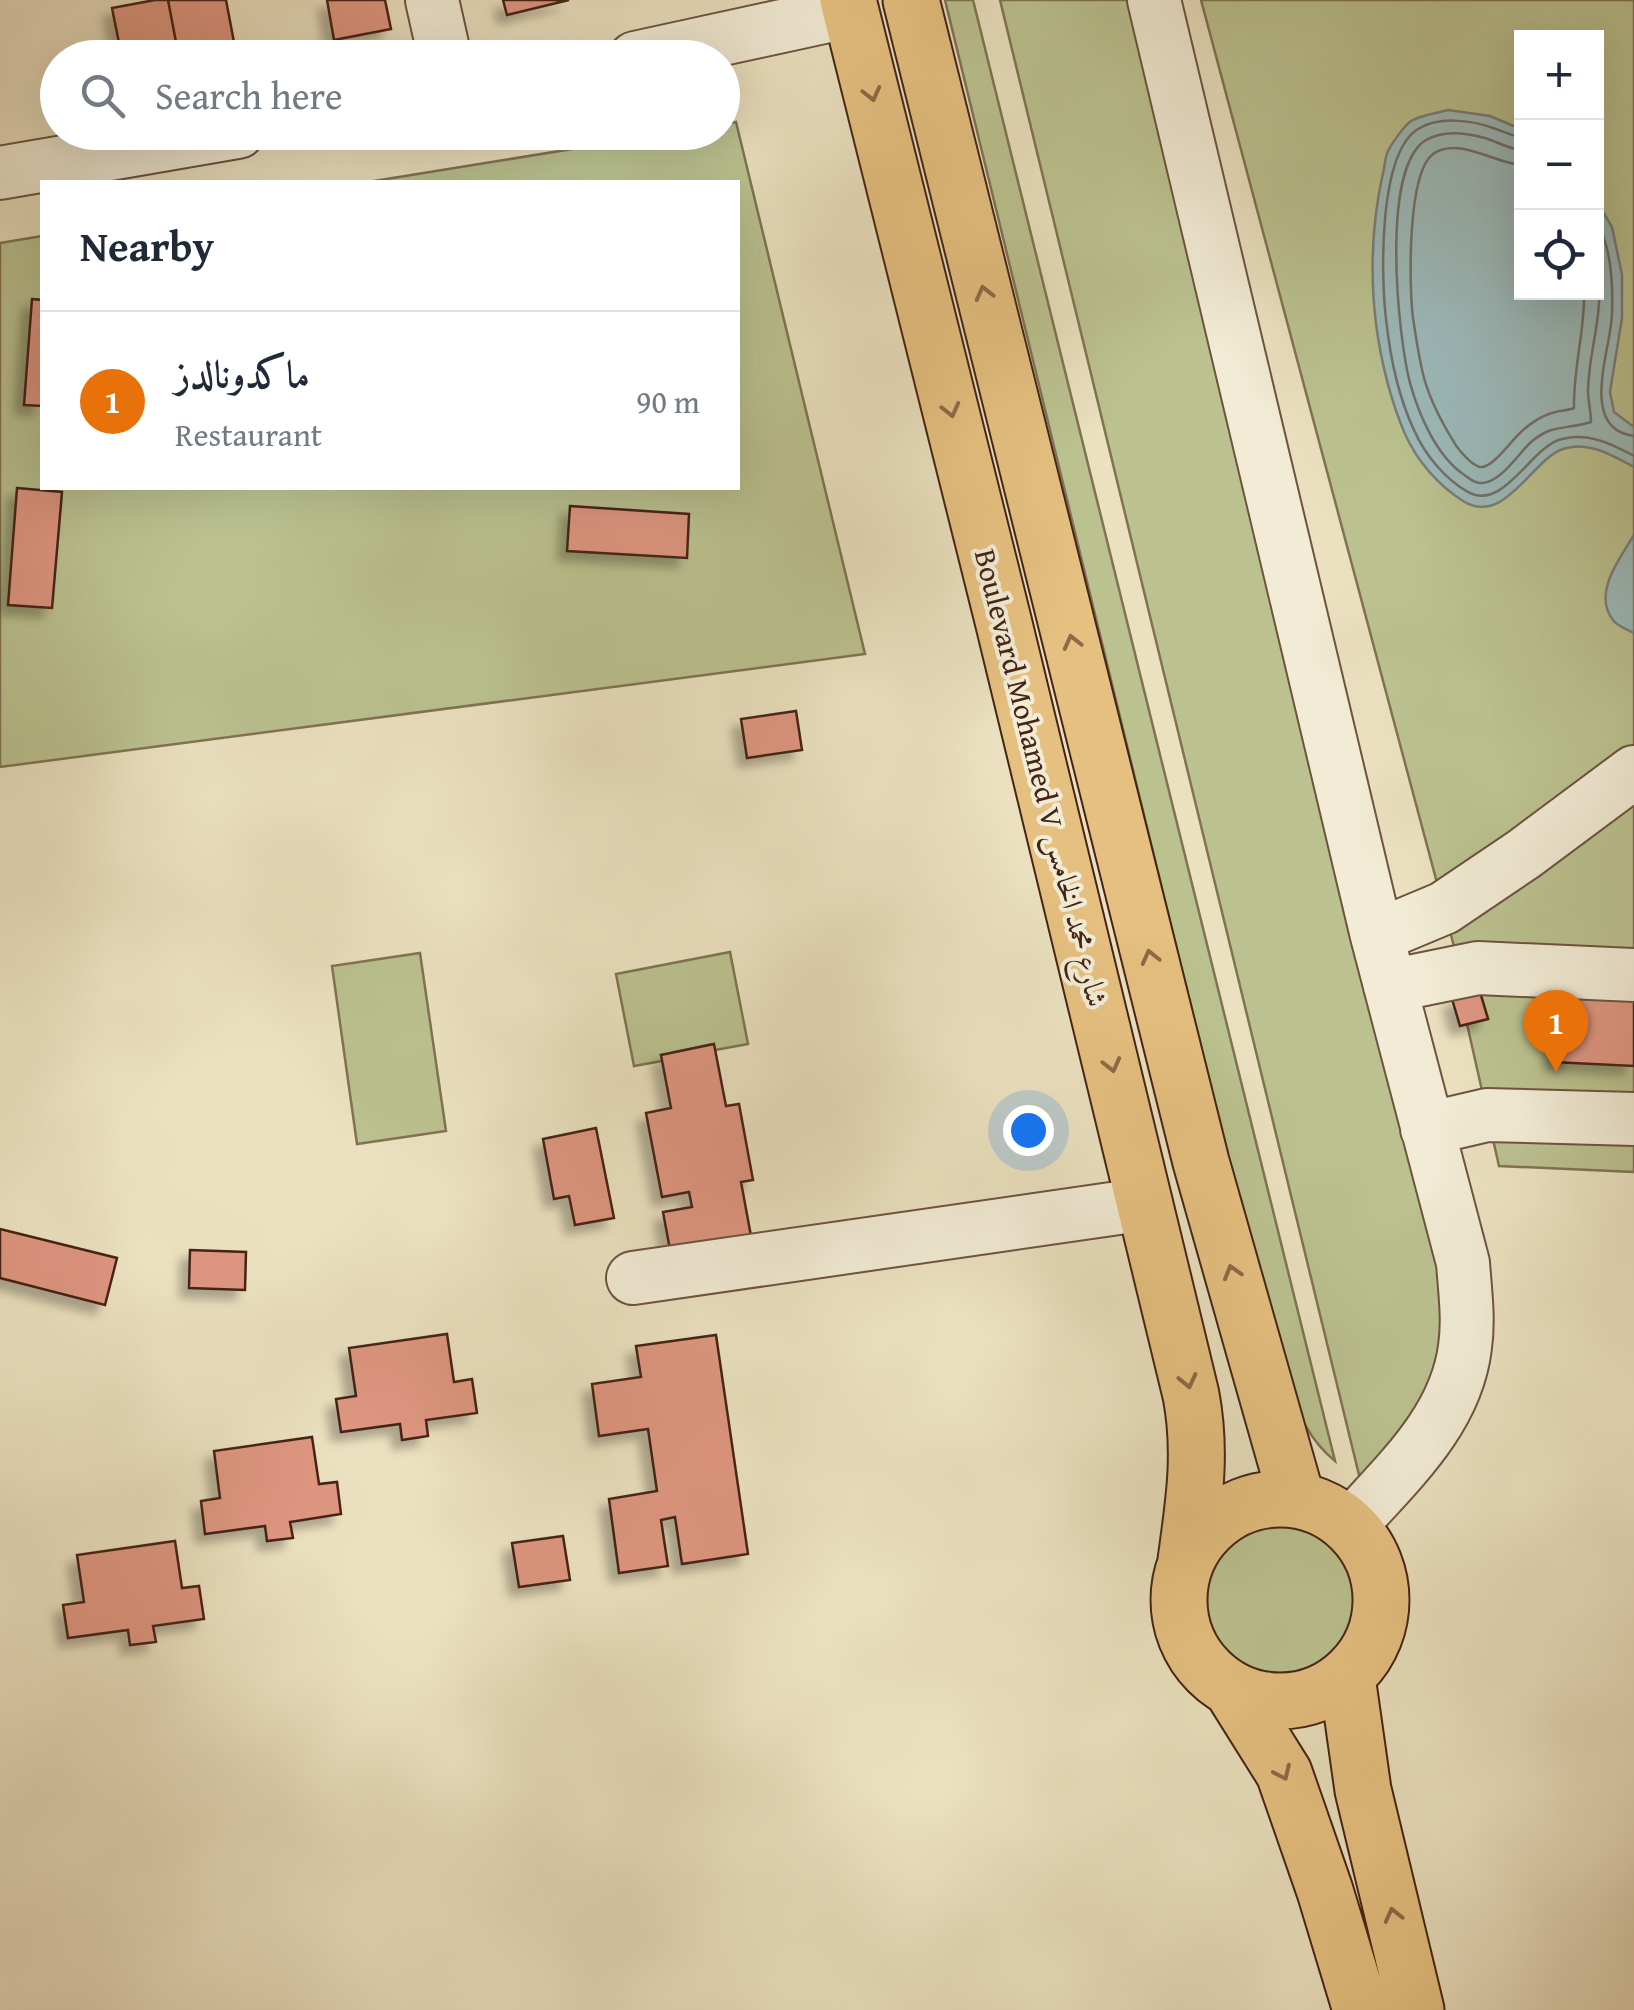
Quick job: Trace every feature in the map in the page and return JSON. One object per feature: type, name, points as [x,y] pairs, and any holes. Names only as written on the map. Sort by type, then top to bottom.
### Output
[{"type":"main road","name":"Boulevard Mohamed V شارع محمد الخامس","points":[[911,0],[1201,1162],[1297,1500]]},
{"type":"main road","name":"Boulevard Mohamed V شارع محمد الخامس","points":[[849,6],[1196,1420],[1197,1468],[1186,1560]]},
{"type":"main road","points":[[1232,1690],[1271,1701],[1311,1697],[1346,1677],[1368,1651],[1380,1619],[1381,1585],[1370,1553],[1350,1526],[1325,1509],[1297,1500],[1264,1500],[1232,1511],[1205,1532],[1186,1560],[1178,1596],[1184,1634],[1203,1666],[1232,1690],[1284,1773],[1361,2010]]},
{"type":"main road","points":[[1346,1677],[1363,1790],[1416,2010]]},
{"type":"street","points":[[432,0],[441,40]]},
{"type":"street","points":[[1154,0],[1377,936],[1462,1263],[1467,1308],[1465,1350],[1452,1396],[1428,1438],[1350,1526]]},
{"type":"street","points":[[686,40],[753,16],[849,6]]},
{"type":"street","points":[[0,173],[134,150]]},
{"type":"street","points":[[1377,936],[1444,908],[1634,772]]},
{"type":"street","points":[[1390,986],[1478,968],[1634,975]]},
{"type":"street","points":[[1432,1145],[1487,1115],[1634,1119]]},
{"type":"street","points":[[1432,1145],[1634,1153]]},
{"type":"street","points":[[633,1278],[1146,1204]]},
{"type":"green space","points":[[945,0],[973,0],[1335,1461],[1308,1430],[1279,1368]]},
{"type":"green space","points":[[1000,0],[1129,0],[1450,1312],[1444,1377],[1360,1479]]},
{"type":"green space","points":[[1201,0],[1634,0],[1634,1172],[1499,1166],[1467,1024],[1488,1018],[1480,992],[1463,980]]},
{"type":"green space","points":[[740,138],[865,654],[0,767],[0,243],[40,236],[40,490],[740,490],[740,180],[380,180],[566,150],[740,150]]},
{"type":"green space","points":[[730,952],[748,1044],[715,1050],[713,1044],[661,1055],[662,1061],[634,1066],[616,974]]},
{"type":"green space","points":[[420,953],[446,1131],[357,1144],[332,966]]},
{"type":"green space","points":[[1280,1519],[1312,1525],[1339,1543],[1357,1570],[1363,1602],[1357,1634],[1339,1661],[1312,1679],[1280,1685],[1248,1679],[1221,1661],[1203,1634],[1197,1602],[1203,1570],[1221,1543],[1248,1525]]},
{"type":"water","points":[[1448,110],[1490,116],[1514,126],[1514,300],[1604,300],[1604,214],[1612,227],[1622,275],[1622,318],[1610,392],[1614,412],[1634,427],[1634,467],[1591,448],[1563,449],[1505,499],[1478,507],[1445,488],[1410,444],[1383,366],[1373,286],[1374,229],[1388,151],[1411,121]]},
{"type":"water","points":[[1634,535],[1634,633],[1615,622],[1605,599],[1610,576]]},
{"type":"building","points":[[168,0],[176,40],[118,40],[112,8]]},
{"type":"building","points":[[168,0],[226,0],[234,40],[176,40]]},
{"type":"building","points":[[327,0],[385,0],[391,29],[334,40]]},
{"type":"building","points":[[503,0],[569,0],[507,15]]},
{"type":"building","points":[[32,299],[40,300],[40,406],[24,405]]},
{"type":"building","points":[[17,488],[62,492],[52,608],[8,605]]},
{"type":"building","points":[[570,506],[689,514],[687,558],[567,551]]},
{"type":"building","points":[[796,711],[802,750],[747,758],[741,719]]},
{"type":"building","points":[[1557,978],[1634,983],[1634,1066],[1553,1062]]},
{"type":"building","points":[[1480,992],[1488,1019],[1460,1026],[1452,999]]},
{"type":"building","points":[[714,1044],[726,1106],[739,1104],[753,1180],[741,1182],[751,1236],[671,1255],[663,1212],[692,1207],[689,1192],[662,1197],[646,1113],[671,1108],[661,1055]]},
{"type":"building","points":[[596,1128],[614,1218],[575,1225],[569,1196],[554,1199],[543,1139]]},
{"type":"building","points":[[0,1229],[117,1258],[105,1305],[0,1278]]},
{"type":"building","points":[[190,1250],[246,1252],[245,1290],[189,1288]]},
{"type":"building","points":[[447,1334],[454,1382],[472,1379],[477,1413],[426,1420],[428,1436],[402,1440],[400,1424],[341,1432],[336,1399],[356,1396],[349,1348]]},
{"type":"building","points":[[716,1335],[748,1554],[682,1564],[675,1517],[661,1520],[668,1566],[619,1573],[609,1499],[657,1491],[648,1429],[599,1436],[592,1384],[641,1377],[636,1346]]},
{"type":"building","points":[[312,1437],[319,1484],[337,1482],[341,1514],[290,1522],[293,1538],[267,1541],[265,1526],[205,1534],[201,1501],[220,1498],[214,1451]]},
{"type":"building","points":[[563,1536],[570,1580],[519,1587],[512,1543]]},
{"type":"building","points":[[175,1541],[182,1588],[199,1586],[204,1619],[153,1626],[156,1642],[130,1645],[128,1630],[68,1638],[63,1605],[84,1602],[77,1555]]},
{"type":"place","name":"ماكدونالدز","points":[[1556,1072]]}]
